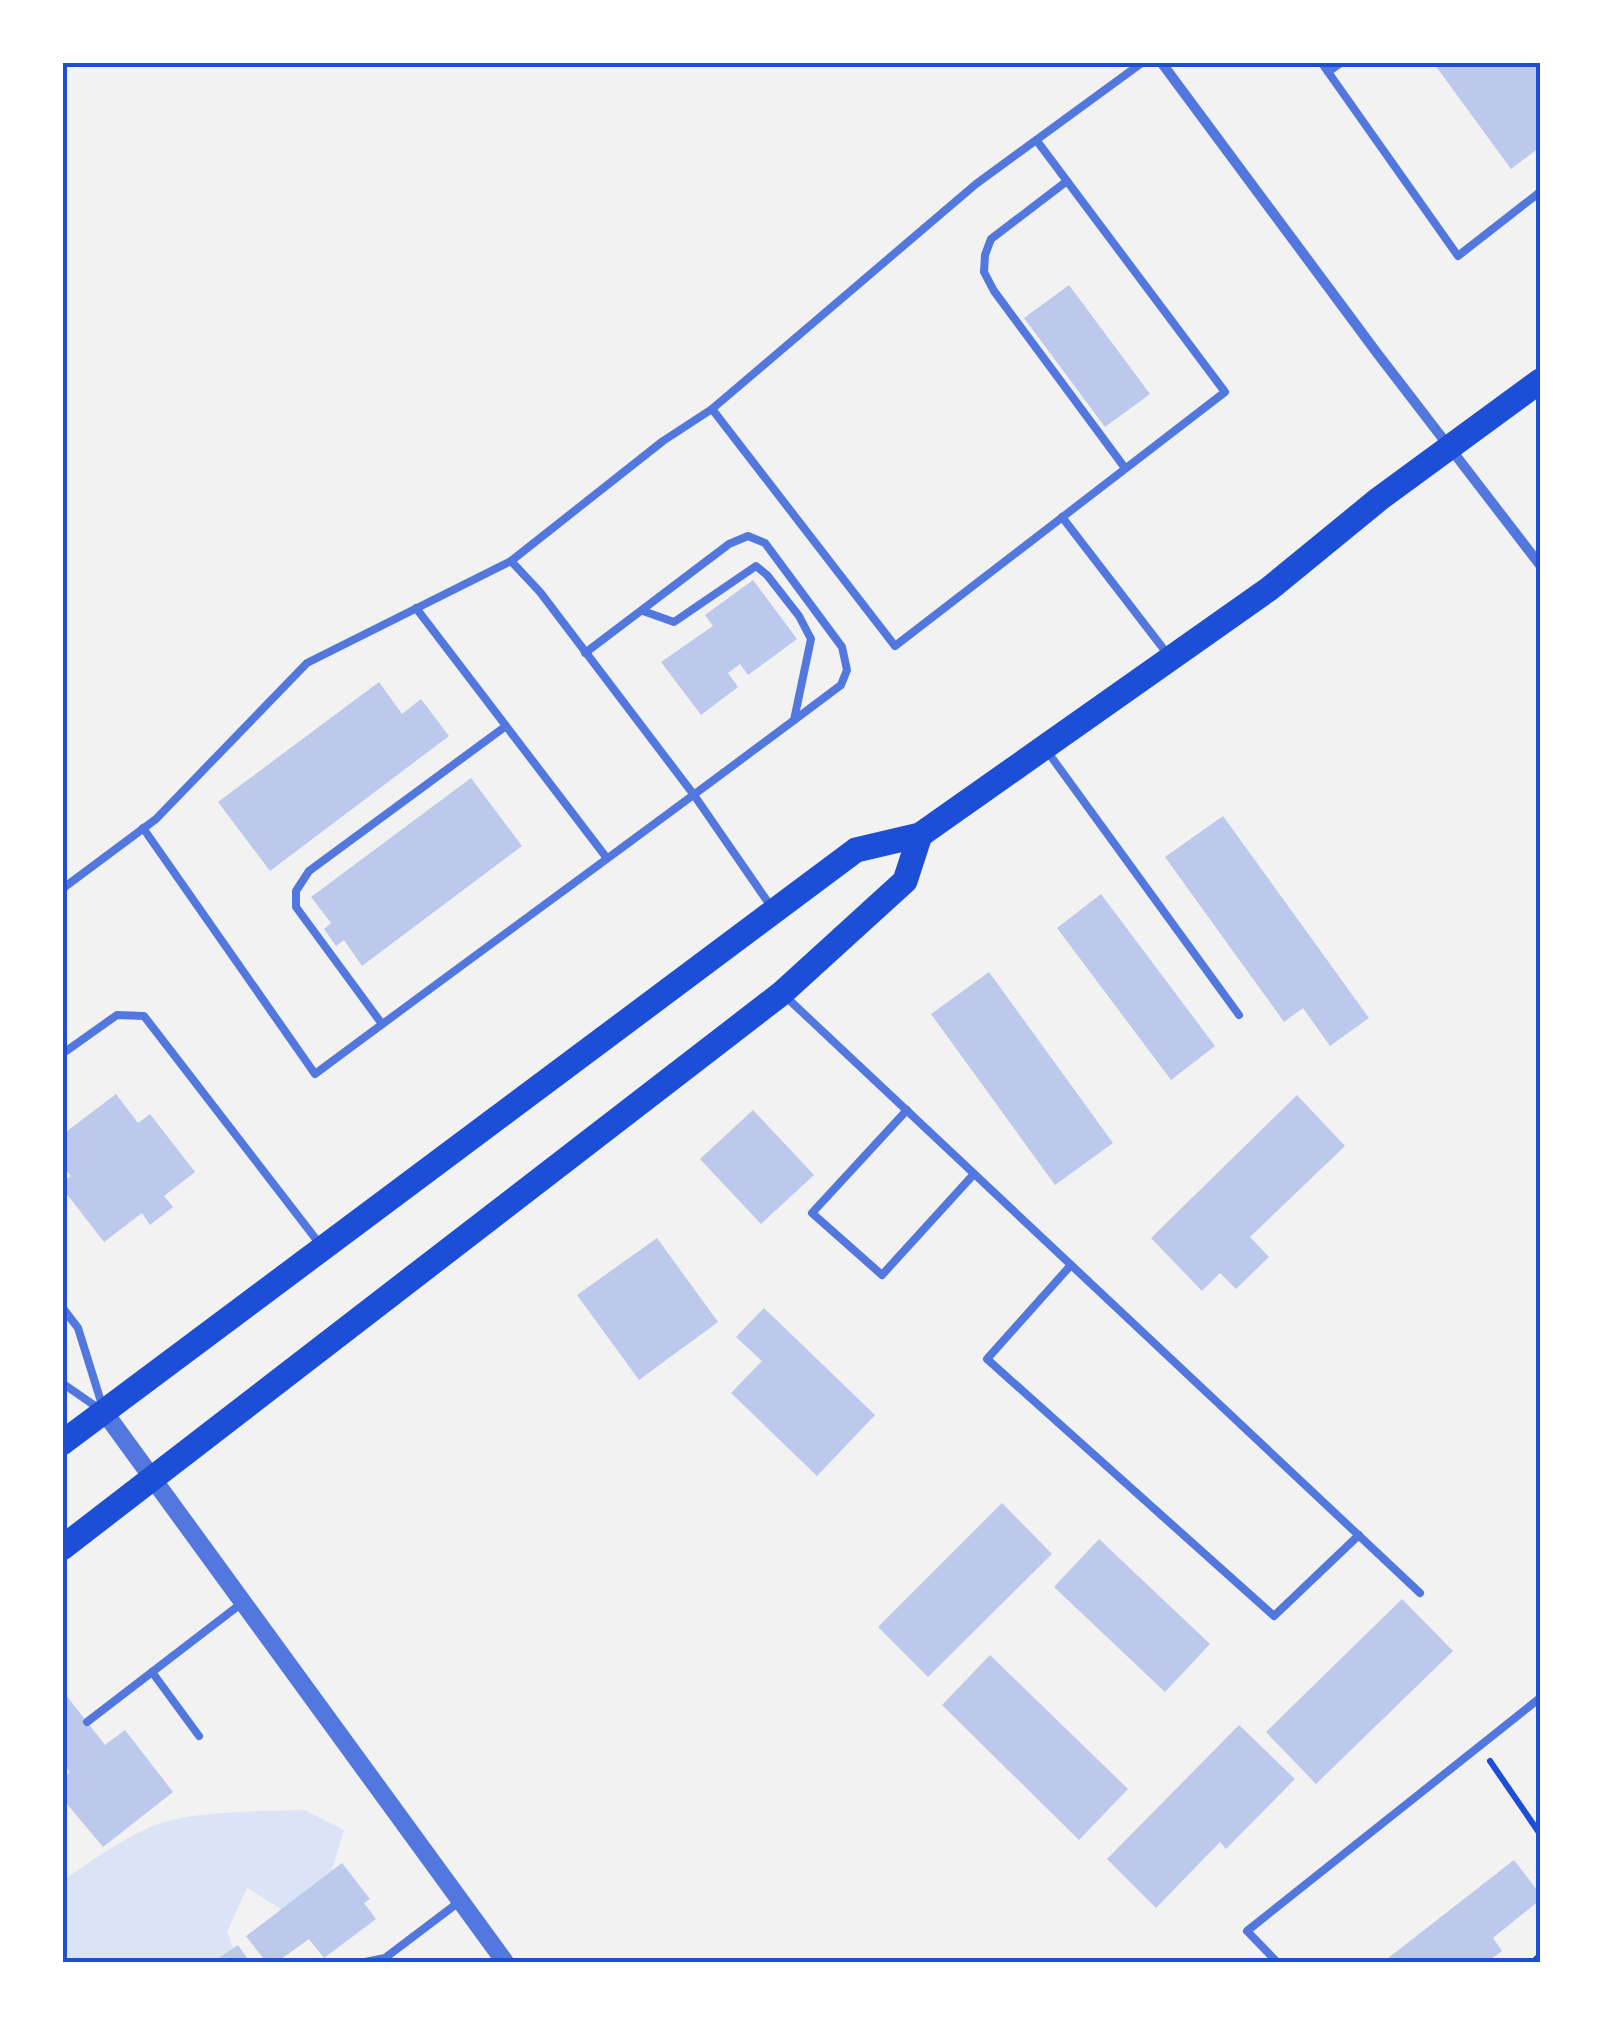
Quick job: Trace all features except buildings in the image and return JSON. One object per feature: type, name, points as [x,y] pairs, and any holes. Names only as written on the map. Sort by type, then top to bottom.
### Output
[{"type":"main road","points":[[62,1444],[856,850],[920,835],[1268,589],[1379,499],[1540,381]]},
{"type":"main road","points":[[62,1548],[782,993],[905,881],[920,835]]},
{"type":"street","points":[[1161,62],[1540,565]]},
{"type":"street","points":[[105,1413],[505,1962]]},
{"type":"lane","points":[[62,889],[143,828],[307,663],[510,561],[663,441],[712,409],[976,184],[1143,62]]},
{"type":"lane","points":[[1321,62],[1458,256],[1540,192]]},
{"type":"lane","points":[[1328,72],[1342,62]]},
{"type":"lane","points":[[712,409],[895,646],[1225,392],[1037,141]]},
{"type":"lane","points":[[1067,181],[991,239],[984,255],[984,272],[1125,468]]},
{"type":"lane","points":[[1062,517],[1170,658]]},
{"type":"lane","points":[[143,828],[315,1074],[694,796],[840,685],[847,670],[842,647],[765,544],[748,536],[729,544],[585,653]]},
{"type":"lane","points":[[510,561],[540,592],[694,796],[774,912]]},
{"type":"lane","points":[[643,611],[674,622],[756,566],[799,616],[811,639],[794,720]]},
{"type":"lane","points":[[416,608],[606,857]]},
{"type":"lane","points":[[382,1024],[302,917],[296,907],[296,891],[309,871],[506,726]]},
{"type":"lane","points":[[1044,747],[1239,1015]]},
{"type":"lane","points":[[782,993],[1420,1593]]},
{"type":"lane","points":[[62,1054],[117,1015],[144,1016],[323,1250]]},
{"type":"lane","points":[[907,1110],[812,1213],[882,1276],[974,1174]]},
{"type":"lane","points":[[1071,1265],[988,1359],[1274,1616],[1360,1535]]},
{"type":"lane","points":[[62,1307],[78,1328],[105,1413]]},
{"type":"lane","points":[[62,1383],[105,1413]]},
{"type":"lane","points":[[87,1722],[242,1603]]},
{"type":"lane","points":[[152,1672],[199,1736]]},
{"type":"lane","points":[[1277,1962],[1248,1931],[1540,1698]]},
{"type":"lane","points":[[365,1962],[385,1960],[460,1902]]},
{"type":"path","points":[[1480,1746],[1540,1834]]},
{"type":"path","points":[[1534,1962],[1540,1955]]},
{"type":"shaded area","points":[[305,1810],[344,1830],[325,1893],[297,1919],[247,1888],[227,1932],[239,1962],[63,1962],[63,1880],[112,1848],[151,1827],[180,1818]]}]
